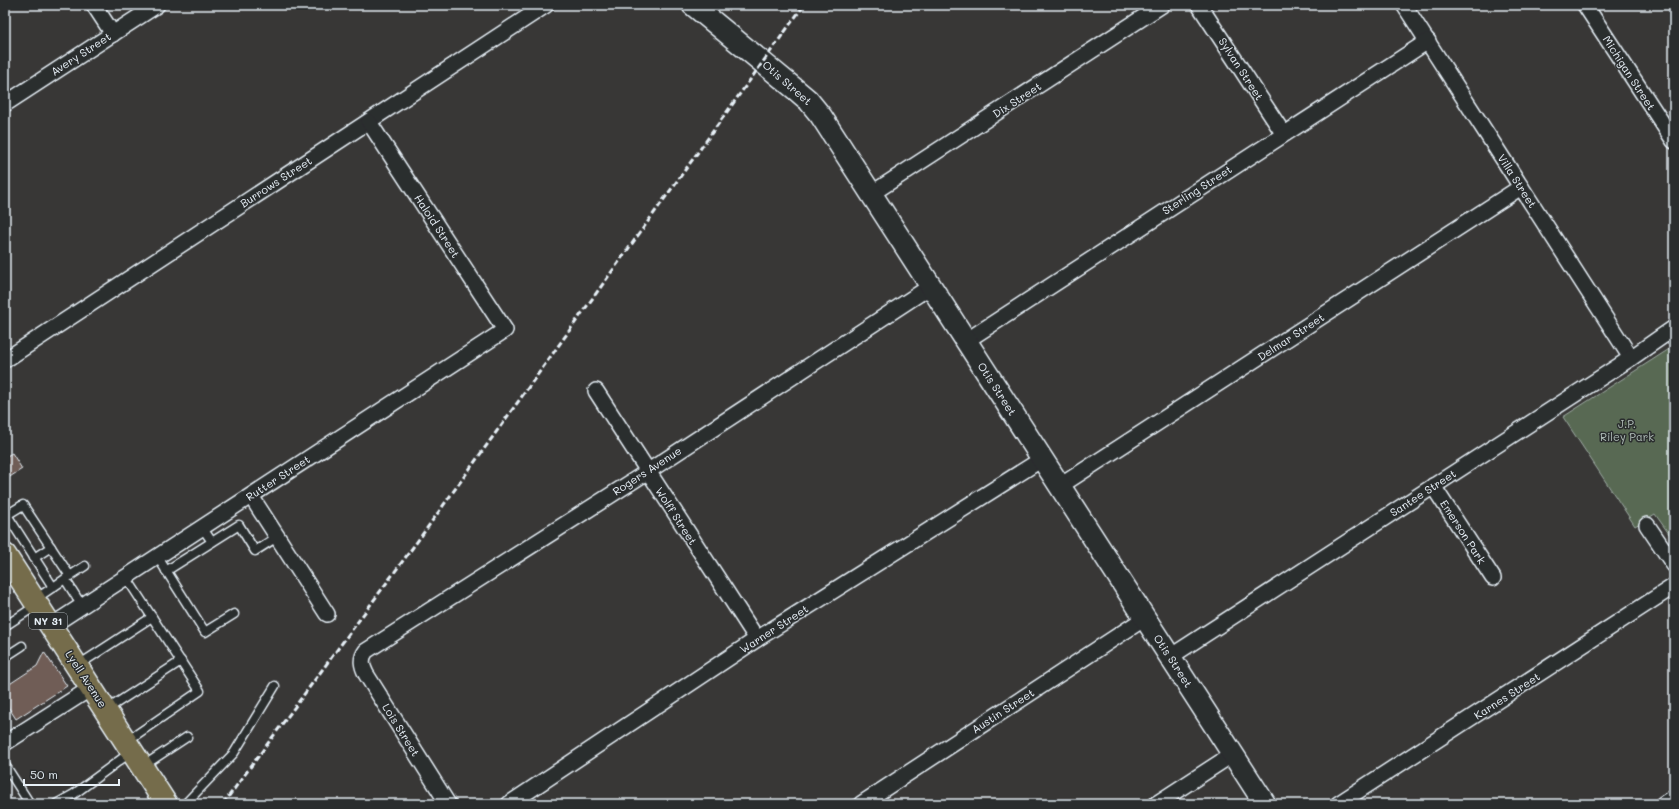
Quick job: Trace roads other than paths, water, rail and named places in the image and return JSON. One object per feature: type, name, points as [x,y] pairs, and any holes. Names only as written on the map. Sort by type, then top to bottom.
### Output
[{"type":"main road","name":"Lyell Avenue","points":[[5,555],[166,804]]},
{"type":"street","points":[[94,5],[112,34]]},
{"type":"street","name":"Avery Street","points":[[5,104],[157,5]]},
{"type":"street","name":"Burrows Street","points":[[5,360],[546,5]]},
{"type":"street","name":"Otis Street","points":[[693,5],[808,100],[820,116],[872,194],[1265,804]]},
{"type":"street","name":"Dix Street","points":[[872,194],[1162,5]]},
{"type":"street","name":"Sylvan Street","points":[[1199,5],[1283,133]]},
{"type":"street","name":"Villa Street","points":[[1404,5],[1631,358]]},
{"type":"street","name":"Michigan Street","points":[[1585,5],[1674,141]]},
{"type":"street","name":"Sterling Street","points":[[966,341],[1283,133],[1428,41]]},
{"type":"street","name":"Haloid Street","points":[[369,122],[505,330]]},
{"type":"street","name":"Delmar Street","points":[[1060,486],[1521,187]]},
{"type":"street","name":"Rogers Avenue","points":[[363,655],[370,648],[647,472],[931,286]]},
{"type":"street","name":"Santee Street","points":[[1170,657],[1631,358],[1674,328]]},
{"type":"street","name":"Rutter Street","points":[[51,626],[505,330]]},
{"type":"street","name":"Wolff Street","points":[[596,392],[757,639]]},
{"type":"street","name":"Warner Street","points":[[509,804],[757,639],[1042,459]]},
{"type":"street","name":"Emerson Park","points":[[1433,486],[1493,578]]},
{"type":"street","points":[[251,496],[327,614]]},
{"type":"street","points":[[1647,525],[1674,565]]},
{"type":"street","name":"Karnes Street","points":[[1338,804],[1674,586]]},
{"type":"street","name":"Austin Street","points":[[861,804],[1145,618]]},
{"type":"street","name":"Lois Street","points":[[363,655],[362,666],[366,674],[448,804]]},
{"type":"street","points":[[6,740],[91,688]]},
{"type":"street","points":[[1156,804],[1233,754]]},
{"type":"street","points":[[1663,804],[1674,797]]},
{"type":"lane","points":[[53,587],[6,516],[23,505],[51,547],[82,606]]},
{"type":"lane","points":[[166,571],[239,525],[255,551],[277,537]]},
{"type":"lane","points":[[202,527],[212,542]]},
{"type":"lane","points":[[34,558],[51,547]]},
{"type":"lane","points":[[157,556],[205,632],[234,614]]},
{"type":"lane","points":[[5,626],[53,587],[85,566]]},
{"type":"lane","points":[[56,804],[74,794],[133,754],[200,691],[126,577]]},
{"type":"lane","points":[[77,666],[152,617]]},
{"type":"lane","points":[[5,657],[22,646]]},
{"type":"lane","points":[[106,710],[181,661]]},
{"type":"lane","points":[[185,804],[234,753],[274,686]]},
{"type":"lane","points":[[133,754],[187,737]]},
{"type":"lane","points":[[5,765],[30,804]]},
{"type":"railway","points":[[223,804],[422,535],[804,5]]},
{"type":"park label","name":"J.P. Riley Park","points":[[1627,430]]}]
